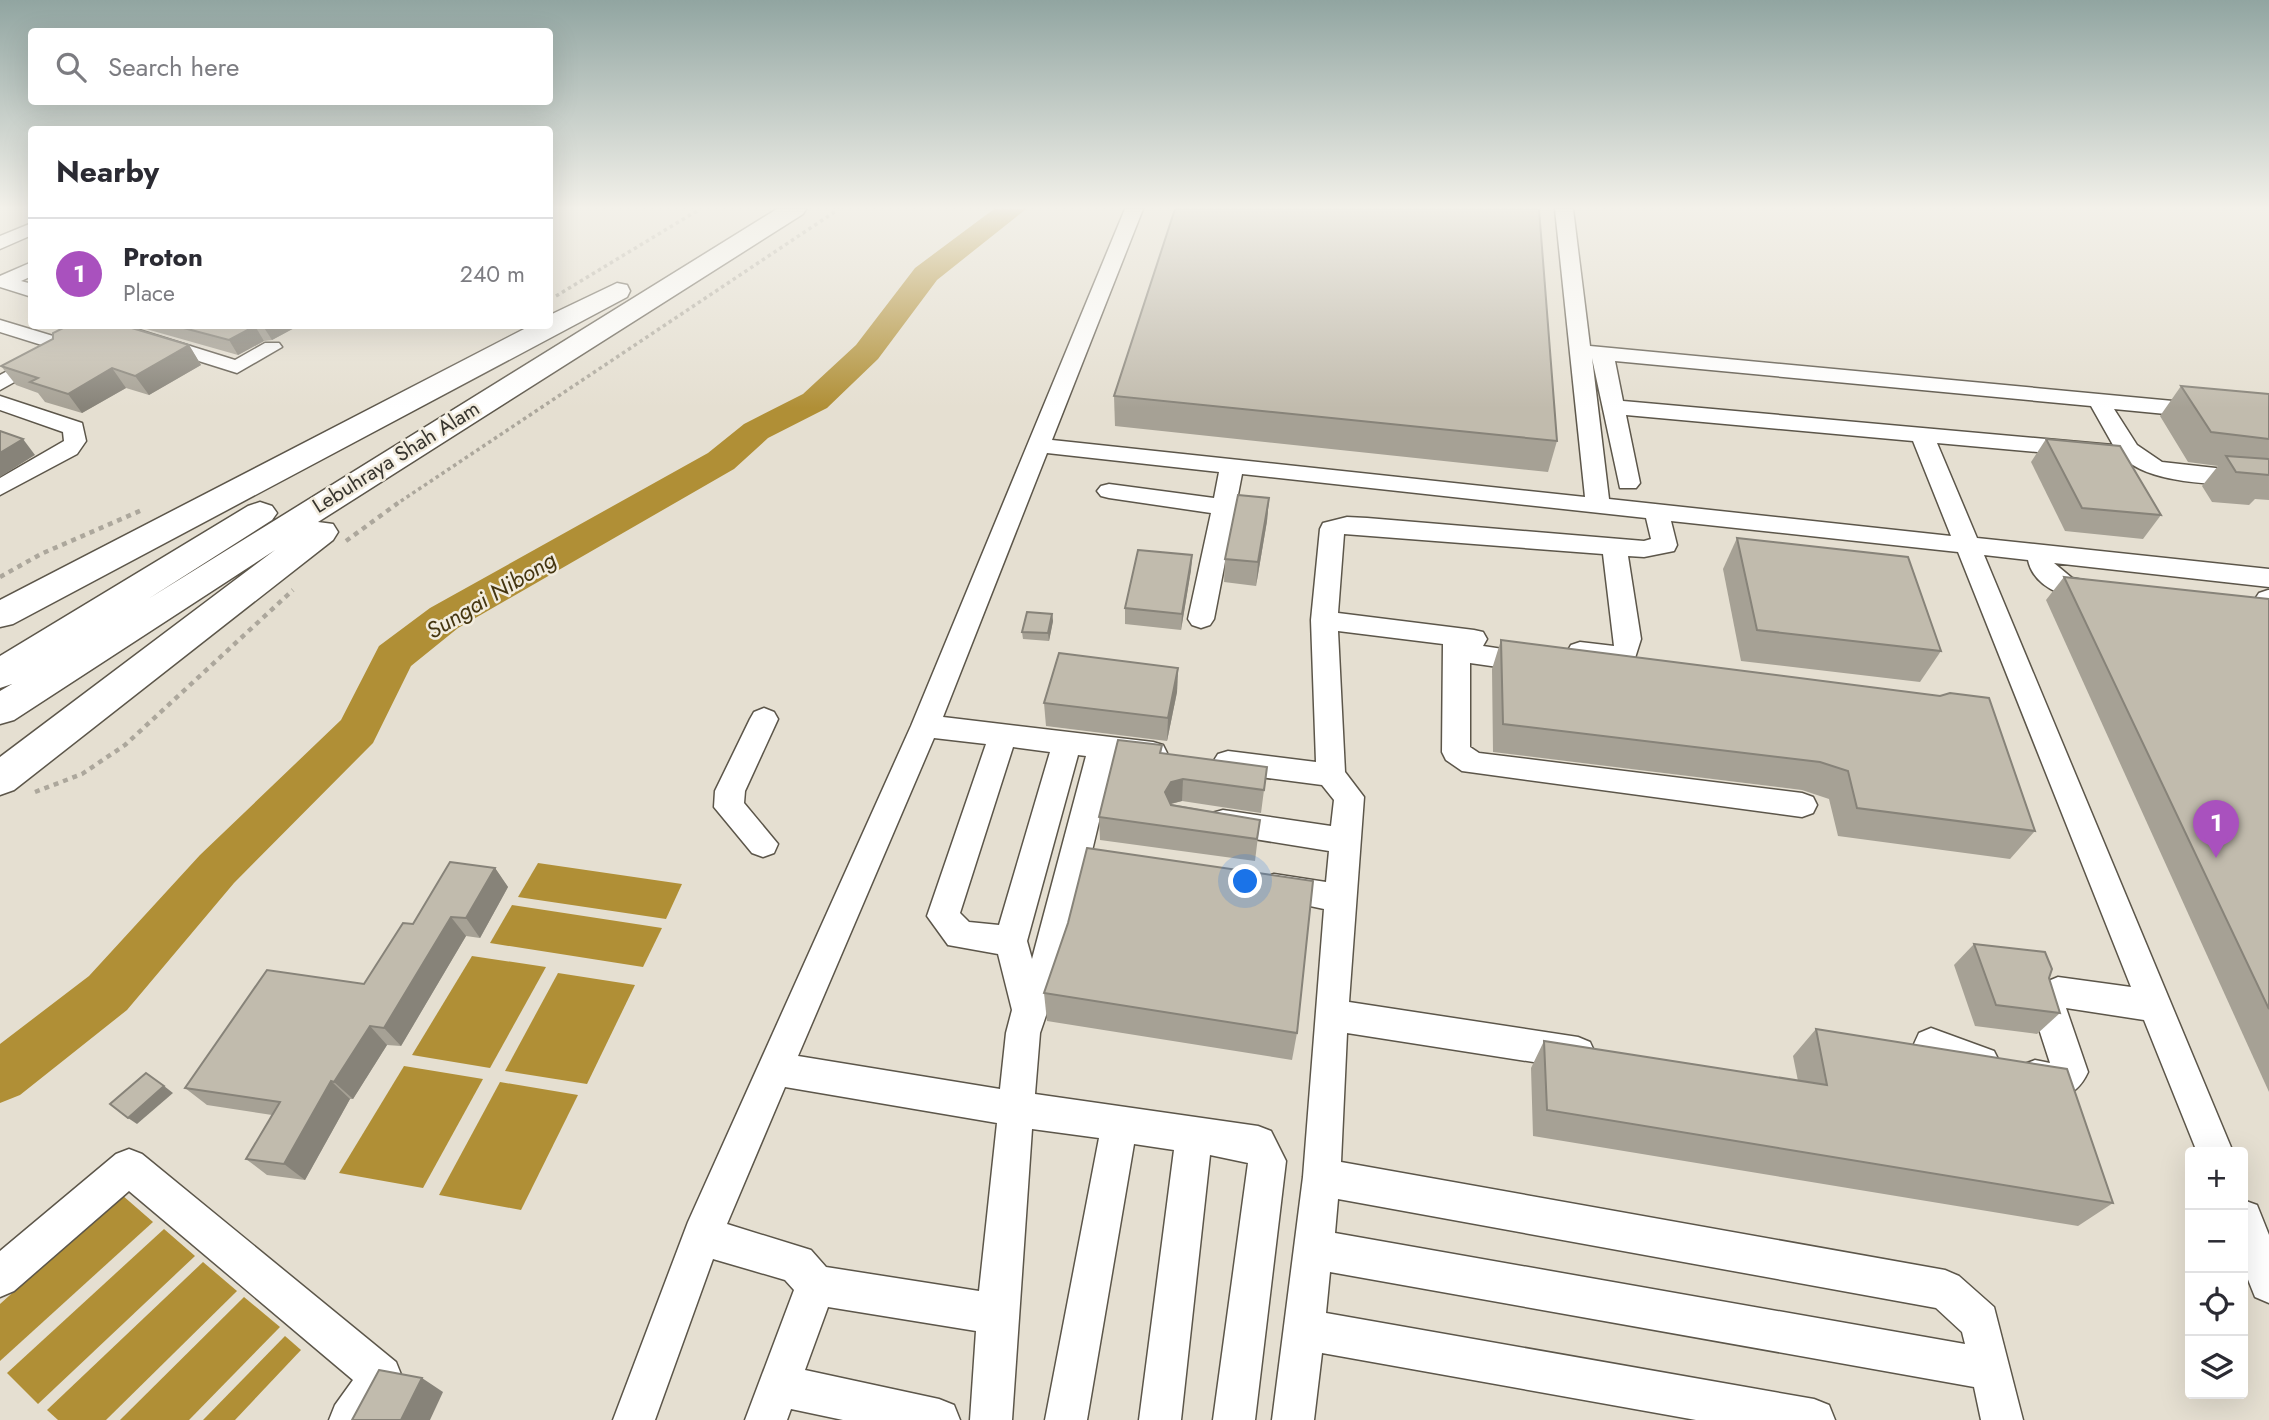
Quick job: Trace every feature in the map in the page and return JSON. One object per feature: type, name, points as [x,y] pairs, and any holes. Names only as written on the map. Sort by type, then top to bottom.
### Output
[{"type":"highway","name":"Lebuhraya Shah Alam","points":[[0,674],[643,275]]},
{"type":"highway","name":"Lebuhraya Shah Alam","points":[[0,710],[688,275]]},
{"type":"highway","points":[[553,325],[617,291]]},
{"type":"highway","points":[[0,615],[545,329]]},
{"type":"highway","points":[[0,779],[315,536],[463,415]]},
{"type":"street","points":[[17,275],[4,282],[28,290]]},
{"type":"street","points":[[635,1420],[702,1236],[925,726],[1107,275]]},
{"type":"street","points":[[1571,275],[1598,506]]},
{"type":"street","points":[[0,326],[56,343],[53,355],[0,384]]},
{"type":"street","points":[[116,329],[237,368],[272,347]]},
{"type":"street","points":[[1579,351],[2269,417]]},
{"type":"street","points":[[1603,354],[1628,483]]},
{"type":"street","points":[[0,359],[30,368]]},
{"type":"street","points":[[2098,400],[2129,453],[2141,464],[2157,470],[2269,481]]},
{"type":"street","points":[[0,403],[74,428],[75,441],[69,449],[0,488]]},
{"type":"street","points":[[1614,407],[2129,453]]},
{"type":"street","points":[[1922,435],[1965,546],[2213,1147]]},
{"type":"street","points":[[1038,445],[2039,554],[2266,591]]},
{"type":"street","points":[[1201,618],[1232,466]]},
{"type":"street","points":[[1109,491],[1224,507]]},
{"type":"street","points":[[1302,1418],[1303,1329],[1322,1177],[1331,1015],[1349,797],[1331,775],[1324,620],[1332,529],[1339,526],[1367,526],[1615,549],[1644,549],[1665,545],[1657,512]]},
{"type":"street","points":[[1456,644],[1615,656],[1626,651],[1629,639],[1615,549]]},
{"type":"street","points":[[2039,554],[2043,571],[2065,586],[2115,593]]},
{"type":"street","points":[[1324,620],[1633,675]]},
{"type":"street","points":[[1456,644],[1456,752],[1472,763],[1802,805]]},
{"type":"street","points":[[763,844],[729,807],[730,791],[764,719]]},
{"type":"street","points":[[925,726],[1331,775]]},
{"type":"street","points":[[1003,736],[943,916],[960,935],[1012,941]]},
{"type":"street","points":[[1029,1010],[1012,941],[1067,744]]},
{"type":"street","points":[[991,1420],[997,1314],[1023,1033],[1052,951],[1092,856],[1103,747]]},
{"type":"street","points":[[1195,818],[1345,841]]},
{"type":"street","points":[[1244,881],[1340,898]]},
{"type":"street","points":[[1931,1044],[1971,1059],[2061,1082],[2070,1072],[2046,998],[2058,992],[2155,1006]]},
{"type":"street","points":[[1331,1015],[1615,1059]]},
{"type":"street","points":[[775,1069],[1016,1109],[1258,1144],[1268,1161],[1234,1420]]},
{"type":"street","points":[[1066,1420],[1120,1122]]},
{"type":"street","points":[[1160,1420],[1194,1136]]},
{"type":"street","points":[[0,1277],[130,1167],[380,1377],[350,1420]]},
{"type":"street","points":[[1322,1177],[1945,1290],[1980,1321],[2002,1420]]},
{"type":"street","points":[[2248,1231],[2269,1283]]},
{"type":"street","points":[[702,1236],[797,1264],[816,1285],[997,1314]]},
{"type":"street","points":[[1313,1249],[1991,1369]]},
{"type":"street","points":[[816,1285],[772,1402],[939,1420]]},
{"type":"street","points":[[1303,1329],[1814,1420]]},
{"type":"path","points":[[553,298],[591,275]]},
{"type":"path","points":[[342,545],[414,491],[739,275]]},
{"type":"path","points":[[35,792],[82,774],[125,745],[302,582]]},
{"type":"shaded area","points":[[538,863],[682,884],[666,919],[518,897]]},
{"type":"shaded area","points":[[512,905],[662,928],[643,967],[490,943]]},
{"type":"shaded area","points":[[472,956],[546,967],[490,1068],[412,1055]]},
{"type":"shaded area","points":[[558,973],[635,985],[587,1084],[505,1071]]},
{"type":"shaded area","points":[[404,1066],[483,1079],[423,1188],[339,1173]]},
{"type":"shaded area","points":[[500,1082],[578,1095],[521,1210],[439,1195]]},
{"type":"shaded area","points":[[122,1195],[153,1222],[0,1361],[0,1304]]},
{"type":"shaded area","points":[[164,1229],[195,1256],[38,1404],[7,1373]]},
{"type":"shaded area","points":[[203,1262],[237,1291],[106,1420],[58,1420],[47,1410]]},
{"type":"shaded area","points":[[244,1297],[280,1327],[189,1420],[120,1420]]},
{"type":"shaded area","points":[[285,1336],[301,1350],[235,1420],[203,1420]]},
{"type":"building","points":[[1153,275],[1544,275],[1557,441],[1114,396]]},
{"type":"building","points":[[61,329],[135,329],[189,345],[135,376],[112,368],[68,394],[30,382],[38,378],[1,366],[53,339],[53,333]]},
{"type":"building","points":[[187,329],[249,329],[229,340]]},
{"type":"building","points":[[2181,386],[2269,394],[2269,439],[2211,432]]},
{"type":"building","points":[[0,431],[23,439],[0,453]]},
{"type":"building","points":[[2046,439],[2120,446],[2161,515],[2082,508]]},
{"type":"building","points":[[2226,456],[2269,459],[2269,475],[2236,472]]},
{"type":"building","points":[[1238,495],[1269,498],[1258,562],[1225,559]]},
{"type":"building","points":[[1737,538],[1908,557],[1941,651],[1757,630]]},
{"type":"building","points":[[1138,550],[1192,555],[1182,614],[1125,608]]},
{"type":"building","points":[[2064,577],[2269,599],[2269,1009]]},
{"type":"building","points":[[1027,612],[1052,614],[1048,633],[1022,632]]},
{"type":"building","points":[[1501,640],[1940,696],[1950,693],[1989,698],[2035,831],[1857,808],[1848,771],[1820,762],[1503,724]]},
{"type":"building","points":[[1059,653],[1178,668],[1168,718],[1044,703]]},
{"type":"building","points":[[1118,740],[1162,745],[1160,753],[1267,767],[1264,790],[1183,779],[1171,782],[1165,792],[1171,805],[1260,820],[1257,839],[1099,817]]},
{"type":"building","points":[[1087,848],[1313,881],[1297,1033],[1044,993],[1068,923]]},
{"type":"building","points":[[450,862],[495,868],[466,918],[451,917],[384,1028],[370,1026],[334,1082],[331,1081],[284,1164],[246,1159],[280,1102],[185,1088],[267,970],[364,984],[403,923],[413,924]]},
{"type":"building","points":[[1974,944],[2045,952],[2052,969],[2049,978],[2060,1013],[1996,1005]]},
{"type":"building","points":[[1816,1029],[2067,1069],[2113,1203],[1547,1110],[1544,1041],[1827,1085]]},
{"type":"building","points":[[146,1073],[164,1086],[128,1118],[110,1104]]},
{"type":"building","points":[[379,1370],[422,1378],[401,1420],[352,1420]]},
{"type":"waterway","name":"Sungai Nibong","points":[[0,1077],[108,993],[217,869],[357,731],[394,657],[444,618],[721,461],[756,431],[815,401],[867,352],[925,275]]},
{"type":"place","name":"Proton","points":[[2216,858]]}]
